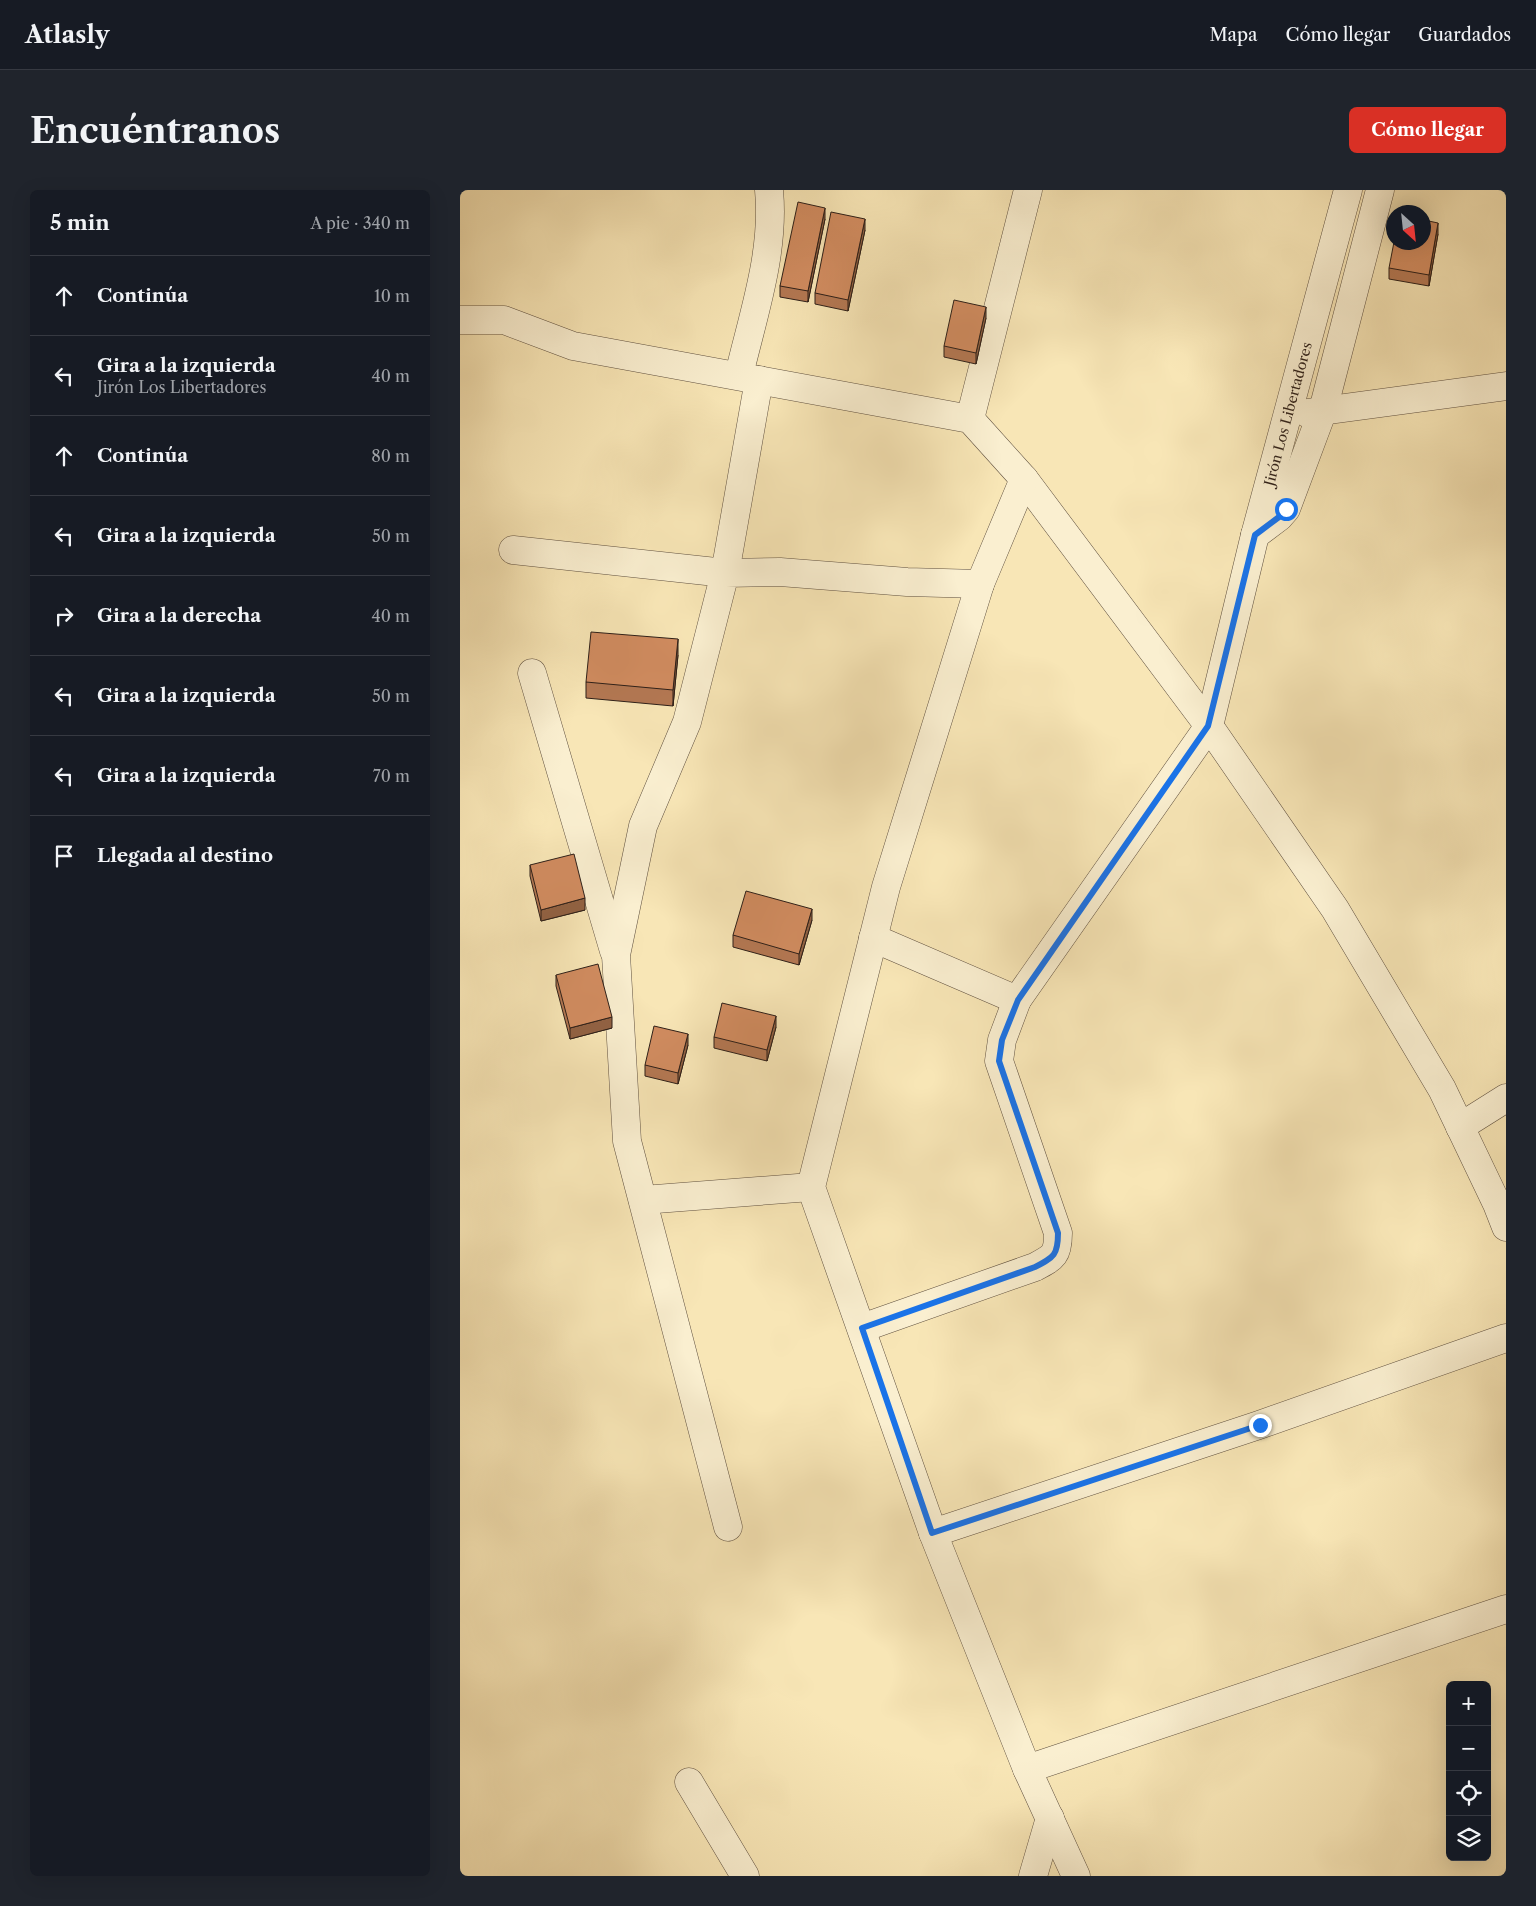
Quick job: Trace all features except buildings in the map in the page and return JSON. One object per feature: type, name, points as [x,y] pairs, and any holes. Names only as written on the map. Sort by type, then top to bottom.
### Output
[{"type":"street","points":[[616,955],[643,826],[687,722],[725,573],[749,378],[770,230],[769,190]]},
{"type":"street","points":[[970,419],[1028,190]]},
{"type":"street","name":"Jirón Los Libertadores","points":[[1208,726],[1255,535],[1348,190]]},
{"type":"street","points":[[1255,535],[1279,517],[1286,509],[1323,410],[1380,190]]},
{"type":"street","points":[[460,320],[504,320],[573,346],[970,419],[1024,479],[1208,726],[1335,909],[1442,1089],[1506,1227]]},
{"type":"street","points":[[1288,415],[1506,386]]},
{"type":"street","points":[[1024,479],[980,584],[886,887],[811,1187],[862,1328],[932,1533],[1027,1769],[1076,1876]]},
{"type":"street","points":[[513,550],[725,573],[780,572],[907,582],[980,584]]},
{"type":"street","points":[[532,673],[616,955],[627,1141],[728,1527]]},
{"type":"street","points":[[862,1328],[1035,1267],[1053,1257],[1058,1247],[1058,1233],[999,1061],[1002,1040],[1018,1000],[1208,726]]},
{"type":"street","points":[[873,938],[1018,1000]]},
{"type":"street","points":[[1460,1127],[1506,1098]]},
{"type":"street","points":[[643,1200],[811,1187]]},
{"type":"street","points":[[932,1533],[1260,1425],[1506,1338]]},
{"type":"street","points":[[1027,1769],[1506,1609]]},
{"type":"street","points":[[689,1782],[745,1876]]},
{"type":"street","points":[[1033,1876],[1050,1818]]},
{"type":"route","points":[[1260,1425],[932,1533],[862,1328],[1035,1267],[1053,1257],[1058,1247],[1058,1233],[999,1061],[1002,1040],[1018,1000],[1208,726],[1255,535],[1279,517],[1286,509]]}]
